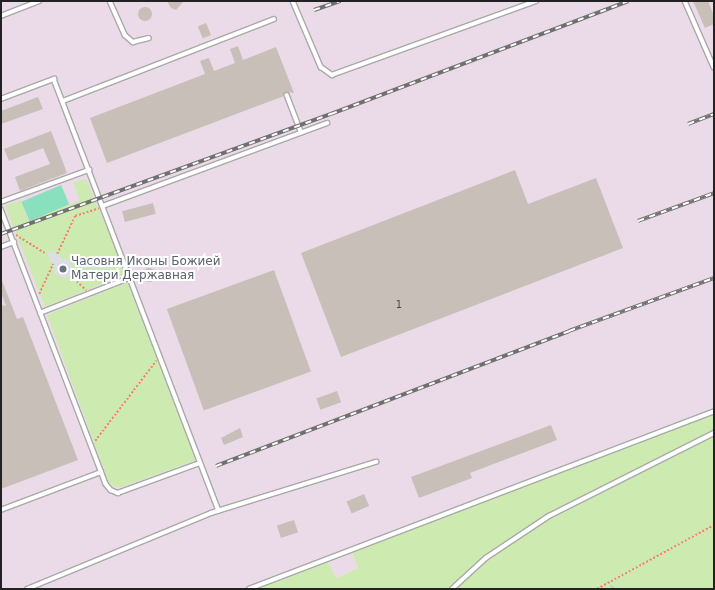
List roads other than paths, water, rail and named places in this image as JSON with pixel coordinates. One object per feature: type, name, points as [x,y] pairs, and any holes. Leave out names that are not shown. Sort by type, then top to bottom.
[{"type":"lane","points":[[1,16],[33,2],[39,1]]},
{"type":"lane","points":[[110,1],[125,35],[133,42],[149,38]]},
{"type":"lane","points":[[293,1],[320,67],[332,75],[536,1]]},
{"type":"lane","points":[[685,1],[714,67]]},
{"type":"lane","points":[[63,101],[274,19]]},
{"type":"lane","points":[[1,99],[54,79],[132,277],[200,463],[219,510]]},
{"type":"lane","points":[[287,95],[301,132]]},
{"type":"lane","points":[[103,206],[327,123]]},
{"type":"lane","points":[[1,202],[89,170]]},
{"type":"lane","points":[[1,209],[101,472],[110,490],[118,493],[200,463]]},
{"type":"lane","points":[[1,247],[14,242]]},
{"type":"lane","points":[[40,313],[132,277]]},
{"type":"lane","points":[[249,589],[714,411]]},
{"type":"lane","points":[[452,589],[486,558],[549,516],[714,433]]},
{"type":"lane","points":[[27,589],[219,510],[376,462]]},
{"type":"lane","points":[[1,510],[101,472]]},
{"type":"waterway","points":[[611,586],[615,589]]},
{"type":"railway","points":[[314,10],[340,1]]},
{"type":"railway","points":[[1,234],[331,114],[628,1]]},
{"type":"railway","points":[[688,124],[714,114]]},
{"type":"railway","points":[[638,221],[714,193]]},
{"type":"railway","points":[[216,466],[569,331],[714,278]]},
{"type":"place","name":"Часовня Иконы Божией Матери Державная","points":[[63,269]]}]
